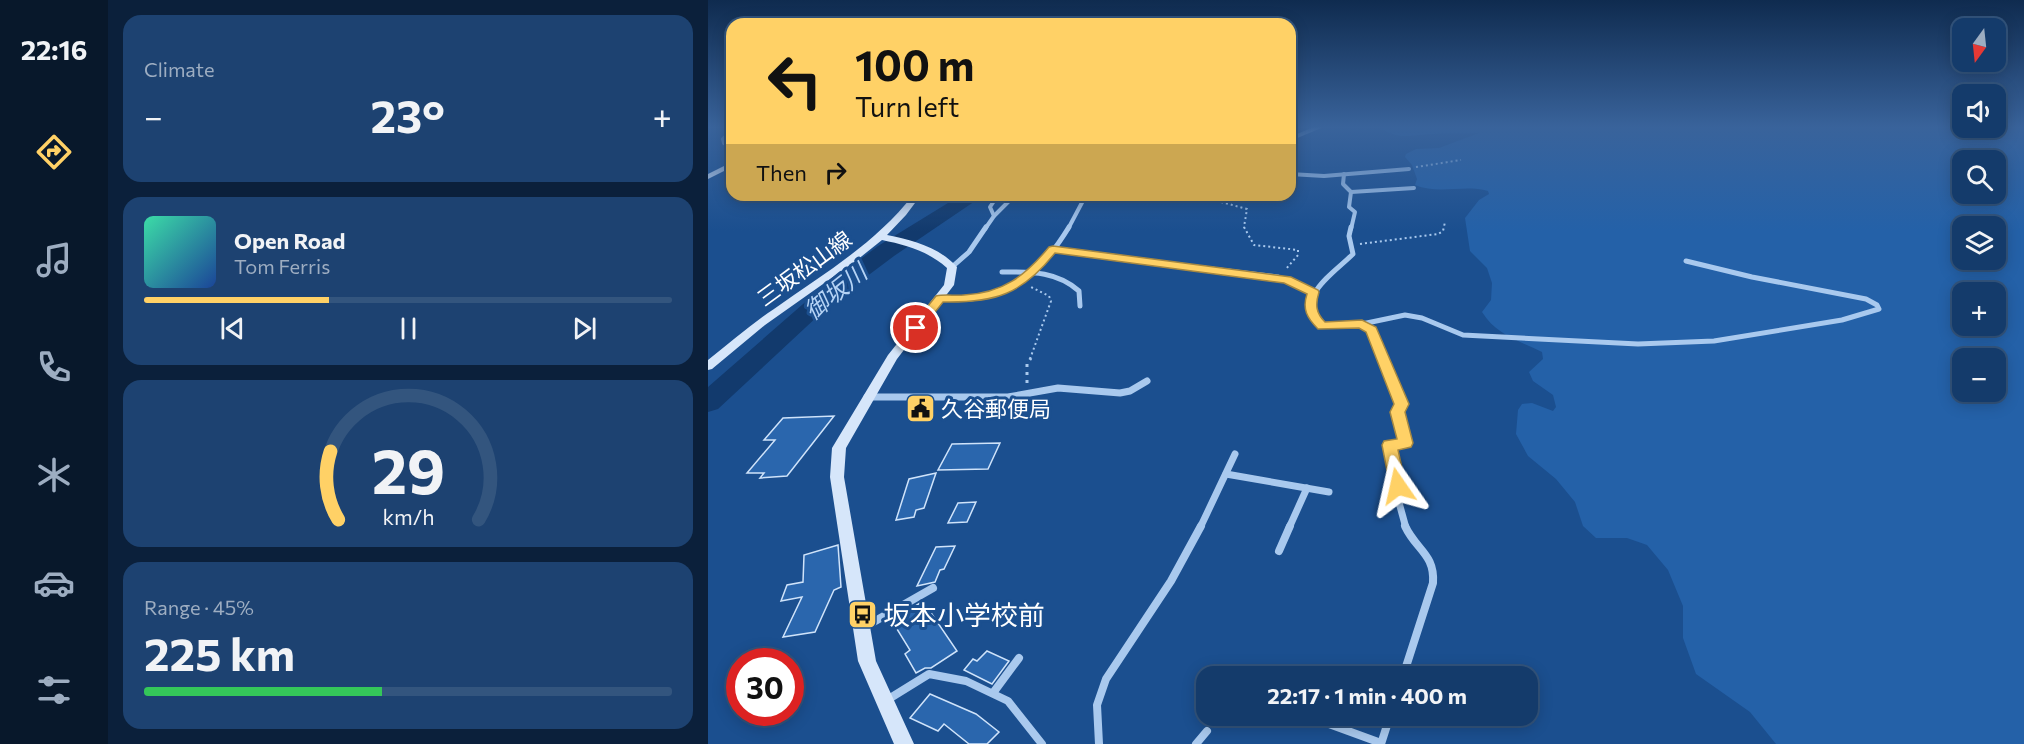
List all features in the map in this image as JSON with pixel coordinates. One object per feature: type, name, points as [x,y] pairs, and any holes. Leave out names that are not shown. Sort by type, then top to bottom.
[{"type":"main road","points":[[711,174],[726,167]]},
{"type":"main road","name":"三坂松山線","points":[[708,366],[777,311],[884,238],[913,201]]},
{"type":"main road","points":[[884,238],[917,244],[944,259],[952,267],[949,285],[892,358],[839,448],[837,477],[867,661],[904,744]]},
{"type":"street","points":[[1296,174],[1324,176],[1409,169]]},
{"type":"street","points":[[1344,174],[1343,184],[1351,192],[1414,188]]},
{"type":"street","points":[[1351,192],[1349,207],[1354,212],[1349,236],[1353,254],[1313,292],[1310,303],[1313,317],[1322,326],[1362,324],[1406,315],[1422,318],[1463,335],[1638,344],[1714,341],[1842,320],[1879,309],[1877,304],[1866,299],[1752,278],[1686,261]]},
{"type":"street","points":[[994,201],[990,207],[994,216]]},
{"type":"street","points":[[952,267],[969,252],[994,216],[1009,201]]},
{"type":"street","points":[[940,298],[984,296],[1009,290],[1035,272],[1074,222],[1083,201]]},
{"type":"street","points":[[1053,250],[1278,277],[1313,292]]},
{"type":"street","points":[[1002,272],[1049,273],[1080,291],[1080,306]]},
{"type":"street","points":[[1362,324],[1371,330],[1402,404],[1398,412],[1406,443],[1390,445],[1406,528],[1416,544],[1430,557],[1435,568],[1433,583],[1406,666]]},
{"type":"street","points":[[867,397],[1008,397],[1058,388],[1120,393],[1130,391],[1147,381]]},
{"type":"street","points":[[1099,744],[1097,708],[1098,696],[1103,685],[1133,636],[1171,582],[1235,454]]},
{"type":"street","points":[[1226,474],[1329,492]]},
{"type":"street","points":[[1279,551],[1307,488]]},
{"type":"street","points":[[862,629],[933,588]]},
{"type":"street","points":[[993,693],[1019,658]]},
{"type":"street","points":[[885,701],[929,674],[947,676],[1008,701],[1042,744]]},
{"type":"street","points":[[1334,726],[1381,743],[1387,726]]},
{"type":"street","points":[[1196,744],[1208,731]]},
{"type":"path","points":[[1409,169],[1457,161]]},
{"type":"path","points":[[1218,201],[1246,209],[1244,227],[1254,245],[1298,250],[1300,253],[1278,277]]},
{"type":"path","points":[[1352,245],[1438,234],[1443,231],[1445,222]]},
{"type":"path","points":[[1020,282],[1041,291],[1049,296],[1051,301],[1032,357],[1027,364],[1029,373],[1026,394]]},
{"type":"shaded area","points":[[1408,161],[1952,161],[1952,204],[2006,204],[2006,161],[2024,161],[2024,744],[1776,744],[1750,712],[1696,674],[1683,638],[1683,606],[1668,570],[1647,545],[1627,538],[1596,538],[1583,526],[1575,502],[1556,479],[1528,456],[1516,434],[1518,410],[1522,404],[1532,403],[1553,411],[1556,407],[1553,395],[1533,381],[1529,372],[1543,359],[1542,352],[1501,332],[1482,312],[1491,300],[1492,283],[1487,268],[1470,251],[1465,218],[1479,200],[1489,194],[1488,191],[1424,188],[1415,185],[1417,179]]},
{"type":"building","points":[[834,416],[787,476],[760,478],[764,473],[747,473],[775,440],[764,440],[783,418]]},
{"type":"building","points":[[1000,443],[988,469],[938,470],[952,444]]},
{"type":"building","points":[[936,473],[924,508],[916,510],[914,517],[896,520],[909,479]]},
{"type":"building","points":[[976,502],[967,522],[948,523],[958,503]]},
{"type":"building","points":[[838,545],[841,587],[834,590],[815,632],[783,637],[802,597],[781,601],[787,585],[803,582],[804,555]]},
{"type":"building","points":[[955,546],[935,582],[917,586],[936,547]]},
{"type":"building","points":[[923,601],[957,651],[931,668],[925,668],[916,673],[905,654],[910,650],[892,621]]},
{"type":"building","points":[[987,651],[1009,661],[992,684],[964,670],[973,659],[977,661]]},
{"type":"building","points":[[930,694],[976,714],[999,732],[987,744],[969,744],[944,724],[938,731],[910,718]]},
{"type":"waterway","name":"御坂川","points":[[708,402],[826,296],[886,251],[965,201]]},
{"type":"place","name":"久谷郵便局","points":[[920,408]]},
{"type":"place","name":"坂本小学校前","points":[[862,614]]},
{"type":"route","points":[[916,328],[940,298],[966,299],[1009,290],[1035,272],[1053,250],[1287,279],[1313,292],[1310,303],[1317,323],[1329,327],[1362,324],[1371,330],[1402,404],[1398,412],[1406,443],[1390,445],[1398,486]]}]
